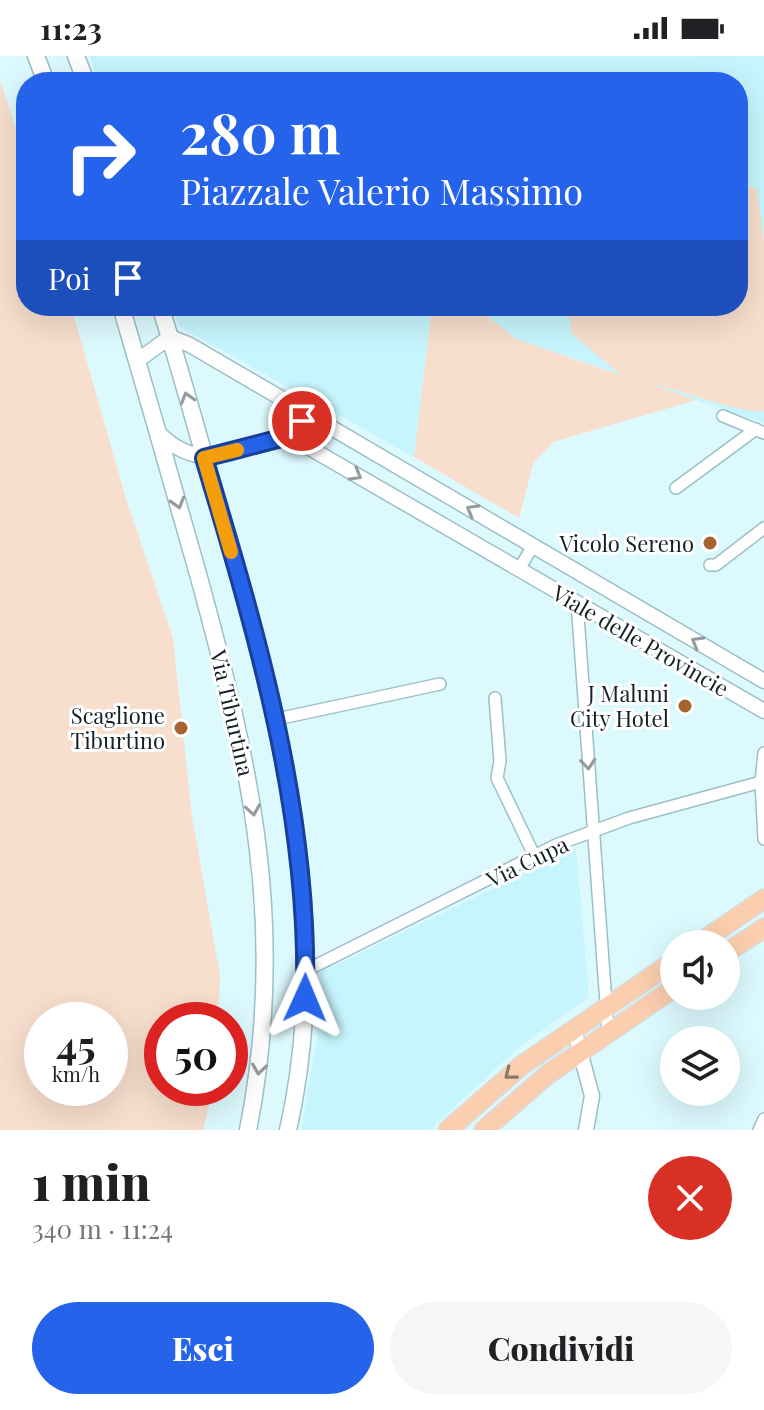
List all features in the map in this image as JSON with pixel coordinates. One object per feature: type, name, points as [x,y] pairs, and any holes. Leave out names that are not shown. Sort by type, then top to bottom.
[{"type":"main road","name":"Via Tiburtina","points":[[124,316],[234,705],[258,842],[266,984],[259,1067],[248,1130]]},
{"type":"main road","name":"Via Tiburtina","points":[[163,316],[277,719],[296,836],[305,971],[303,1024],[288,1130]]},
{"type":"main road","points":[[719,930],[764,899]]},
{"type":"main road","points":[[740,944],[764,928]]},
{"type":"main road","points":[[448,1130],[509,1075],[660,970]]},
{"type":"main road","points":[[484,1130],[581,1050],[660,997]]},
{"type":"street","points":[[137,361],[170,337]]},
{"type":"street","name":"Viale delle Provincie","points":[[170,337],[302,410],[764,681]]},
{"type":"street","points":[[155,429],[183,454],[204,458],[289,436],[300,427],[302,410]]},
{"type":"street","points":[[723,416],[760,431]]},
{"type":"street","points":[[676,488],[760,431]]},
{"type":"street","name":"Viale delle Provincie","points":[[289,436],[764,711]]},
{"type":"street","points":[[710,565],[716,565],[764,528]]},
{"type":"street","points":[[519,569],[533,546]]},
{"type":"street","points":[[577,602],[608,1031]]},
{"type":"street","points":[[277,719],[440,684]]},
{"type":"street","points":[[495,698],[500,761],[497,778],[534,855]]},
{"type":"street","points":[[764,753],[761,782],[764,839]]},
{"type":"street","name":"Via Cupa","points":[[305,971],[534,855],[593,830],[761,782]]},
{"type":"street","points":[[574,1029],[592,1096],[586,1130]]},
{"type":"street","points":[[759,1130],[764,1119]]},
{"type":"shaded area","points":[[90,56],[764,56],[764,423],[516,339],[487,316],[748,316],[748,72],[95,72]]},
{"type":"shaded area","points":[[0,81],[16,129],[16,316],[74,316],[126,499],[173,638],[192,817],[220,975],[219,1002],[144,1002],[144,1106],[209,1106],[203,1130],[0,1130]]},
{"type":"shaded area","points":[[748,186],[757,189],[764,242],[764,411],[727,406],[651,384],[696,400],[553,442],[533,464],[519,518],[414,457],[431,316],[487,316],[516,339],[621,375],[572,334],[569,316],[748,316]]},
{"type":"shaded area","points":[[176,316],[431,316],[414,457],[180,327]]},
{"type":"shaded area","points":[[576,848],[589,997],[518,1048],[430,1130],[301,1130],[317,1038],[321,964],[334,966]]},
{"type":"slow traffic","points":[[231,552],[204,458],[237,450]]},
{"type":"place","name":"Vicolo Sereno","points":[[710,543]]},
{"type":"place","name":"J Maluni City Hotel","points":[[685,706]]},
{"type":"place","name":"Scaglione Tiburtino","points":[[181,728]]},
{"type":"route","points":[[302,421],[297,431],[289,436],[204,458],[268,680],[284,755],[301,888],[305,998]]}]
